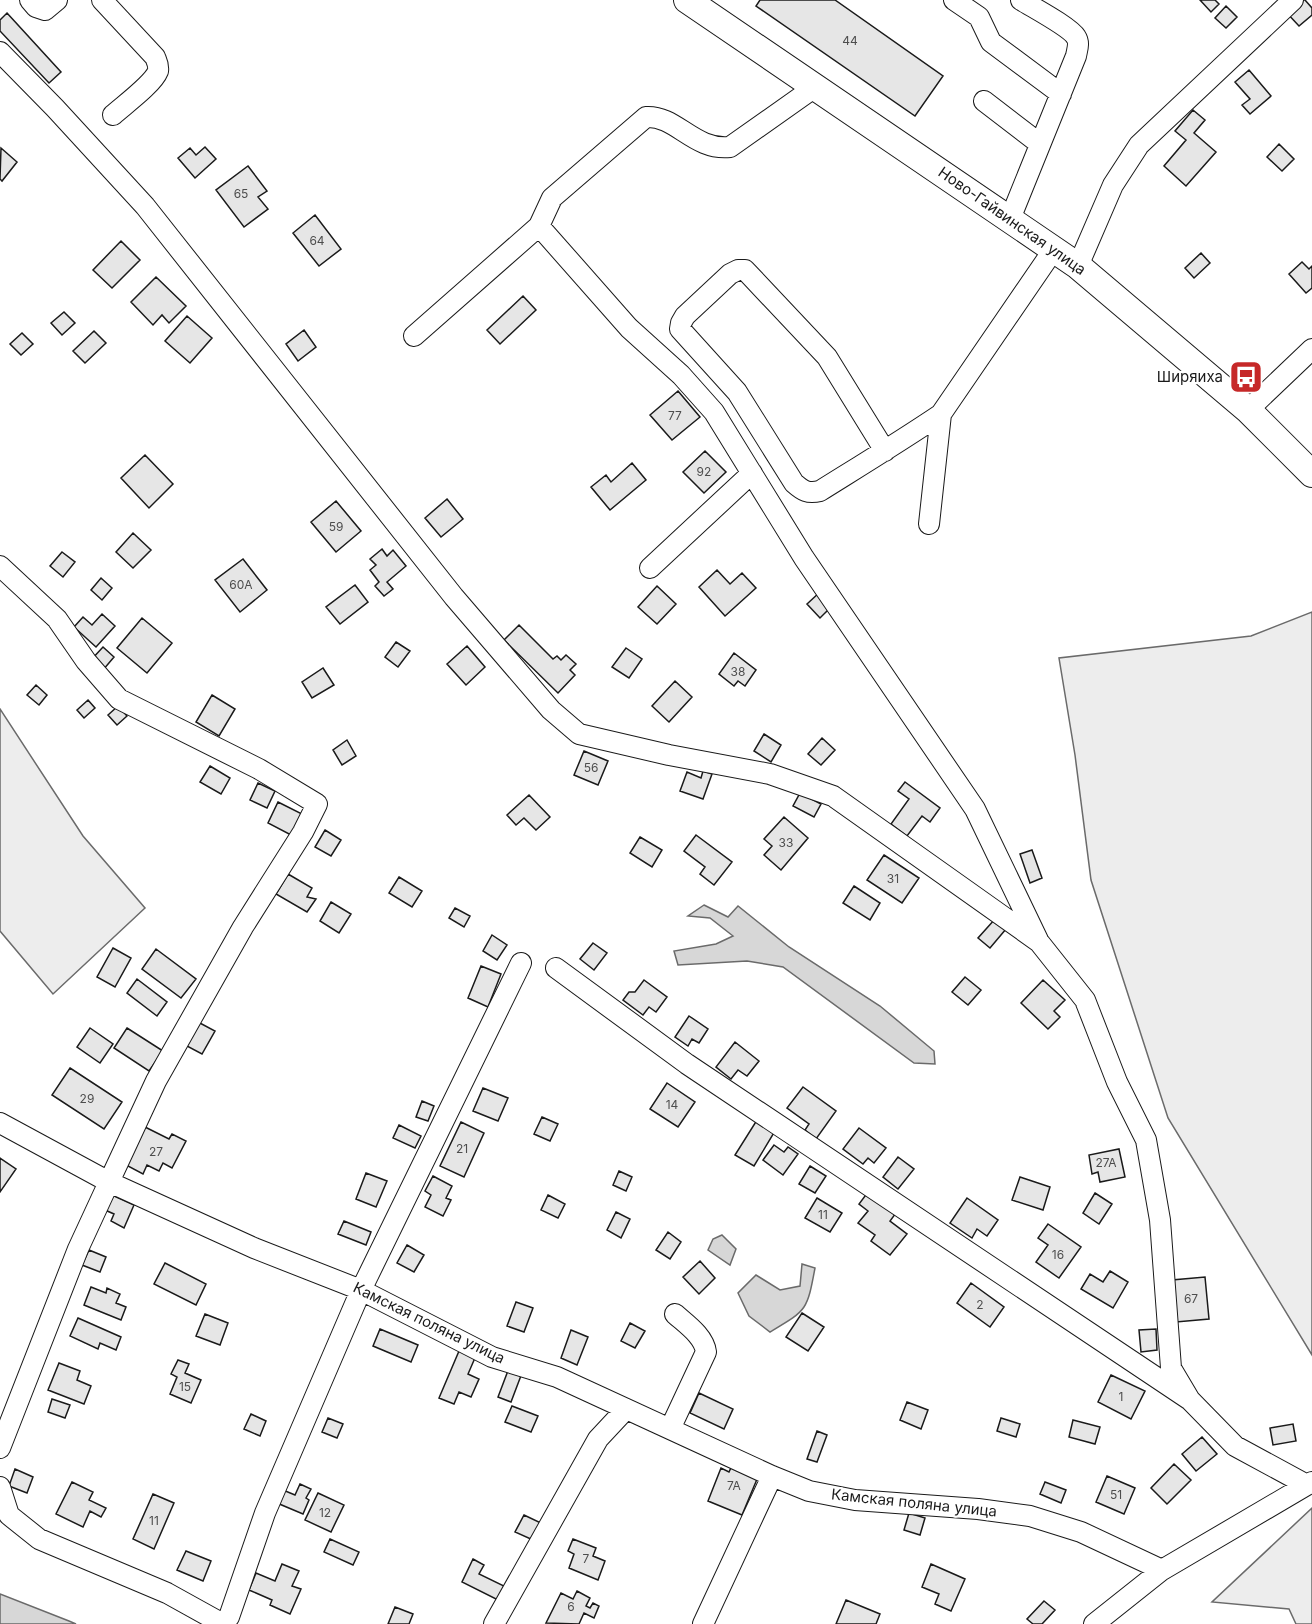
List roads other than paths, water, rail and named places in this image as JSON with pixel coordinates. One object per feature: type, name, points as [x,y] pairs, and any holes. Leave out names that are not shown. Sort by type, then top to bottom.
[{"type":"main road","name":"Ново-Гайвинская улица","points":[[687,0],[1078,266],[1248,410],[1312,474]]},
{"type":"street","points":[[30,0],[36,7],[45,10],[57,0]]},
{"type":"street","points":[[102,0],[155,57],[158,64],[154,78],[113,115]]},
{"type":"street","points":[[954,0],[979,17],[991,42],[1060,94]]},
{"type":"street","points":[[1010,219],[1076,56],[1078,43],[1076,36],[1021,0]]},
{"type":"street","points":[[1078,266],[1113,185],[1139,145],[1293,0]]},
{"type":"street","points":[[0,52],[145,206],[454,597],[551,710],[579,734],[669,755],[770,774],[833,796],[1039,942]]},
{"type":"street","points":[[414,336],[539,226],[552,198],[646,117],[654,116],[664,120],[707,146],[730,147],[815,87]]},
{"type":"street","points":[[984,101],[1040,144]]},
{"type":"street","points":[[539,226],[628,328],[681,375],[714,412],[804,558],[975,809],[1039,942],[1085,1000],[1117,1082],[1146,1140],[1160,1220],[1170,1368],[1190,1400]]},
{"type":"street","points":[[885,451],[827,357],[745,270],[738,270],[730,274],[685,315],[680,329],[737,392],[794,483],[802,491],[810,493],[820,491],[885,451],[940,414],[1054,249]]},
{"type":"street","points":[[1248,410],[1312,349]]},
{"type":"street","points":[[929,524],[940,414]]},
{"type":"street","points":[[650,568],[752,473]]},
{"type":"street","points":[[0,566],[57,619],[86,661],[119,699],[259,769],[317,804],[303,832],[243,927],[156,1081],[78,1249],[0,1450]]},
{"type":"street","points":[[0,1487],[9,1515],[39,1539],[168,1593],[222,1623],[229,1617],[265,1513],[362,1290],[521,963]]},
{"type":"street","points":[[556,968],[687,1064],[1190,1400],[1236,1446],[1309,1484]]},
{"type":"street","name":"Камская поляна улица","points":[[0,1122],[109,1182],[254,1248],[362,1290],[492,1357],[557,1377],[809,1491],[855,1500],[978,1509],[1030,1516],[1081,1532],[1161,1570]]},
{"type":"street","points":[[670,1429],[706,1352],[705,1344],[675,1314]]},
{"type":"street","points":[[494,1624],[598,1439],[626,1409]]},
{"type":"street","points":[[703,1624],[772,1476]]},
{"type":"street","points":[[1094,1624],[1161,1570],[1309,1484]]},
{"type":"place","name":"Ширяиха","points":[[1246,377]]}]
